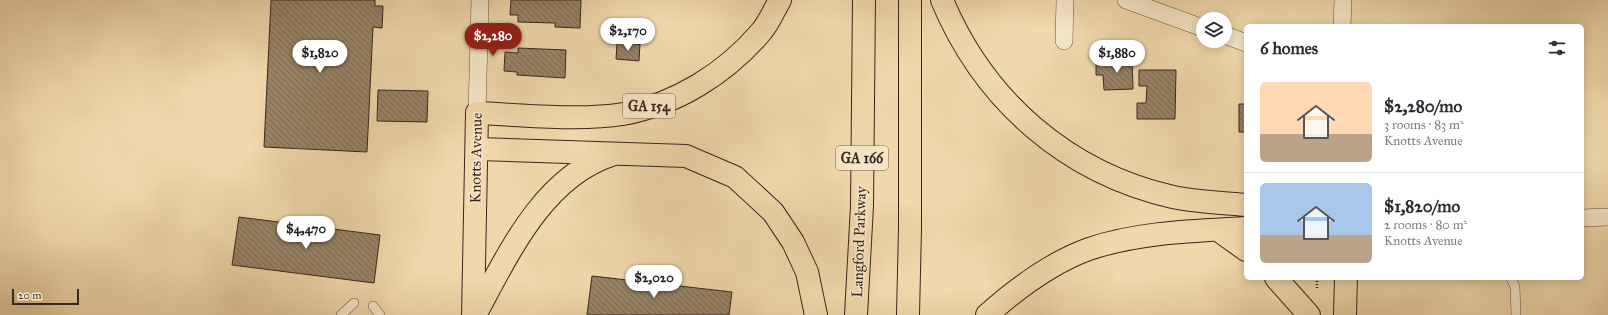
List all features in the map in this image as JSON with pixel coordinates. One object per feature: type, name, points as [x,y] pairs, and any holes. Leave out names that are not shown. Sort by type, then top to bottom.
[{"type":"main road","name":"GA 154","points":[[477,113],[586,117],[623,114],[671,100],[720,71],[762,31],[780,0]]},
{"type":"main road","name":"Langford Parkway","points":[[856,315],[862,206],[864,0]]},
{"type":"main road","name":"GA 166","points":[[908,315],[910,228],[910,0]]},
{"type":"main road","points":[[942,0],[952,25],[967,51],[1011,108],[1038,132],[1065,151],[1090,167],[1146,190],[1201,201],[1244,205]]},
{"type":"main road","name":"Knotts Avenue","points":[[474,315],[477,113]]},
{"type":"main road","points":[[476,149],[686,156],[735,177],[773,212],[793,242],[807,272],[816,315]]},
{"type":"main road","points":[[474,315],[528,223],[557,188],[594,161],[616,154]]},
{"type":"main road","points":[[987,315],[1034,276],[1088,249],[1148,235],[1244,228]]},
{"type":"main road","points":[[1218,230],[1244,249]]},
{"type":"main road","points":[[1278,280],[1309,315]]},
{"type":"main road","points":[[1345,315],[1346,280]]},
{"type":"street","name":"Knotts Avenue","points":[[477,113],[480,0]]},
{"type":"street","points":[[1064,41],[1065,0]]},
{"type":"street","points":[[1126,0],[1196,25]]},
{"type":"street","points":[[1342,0],[1342,24]]},
{"type":"street","points":[[1232,38],[1244,42]]},
{"type":"street","points":[[1584,218],[1608,217]]},
{"type":"lane","points":[[1512,280],[1515,287],[1516,315]]},
{"type":"lane","points":[[341,315],[354,303]]},
{"type":"lane","points":[[373,306],[380,315]]},
{"type":"building","points":[[271,0],[375,0],[375,6],[383,6],[382,28],[373,27],[367,152],[264,147]]},
{"type":"building","points":[[511,0],[581,0],[580,28],[555,27],[555,23],[518,22],[518,15],[510,15]]},
{"type":"building","points":[[617,43],[640,44],[639,61],[616,59]]},
{"type":"building","points":[[518,48],[566,50],[565,78],[517,75],[517,72],[504,71],[505,52],[518,53]]},
{"type":"building","points":[[1132,56],[1133,89],[1104,90],[1103,75],[1096,75],[1096,62],[1120,61],[1120,57]]},
{"type":"building","points":[[1139,70],[1176,70],[1175,119],[1137,119],[1137,103],[1146,103],[1147,86],[1139,86]]},
{"type":"building","points":[[378,90],[428,91],[427,122],[377,121]]},
{"type":"building","points":[[1239,104],[1244,104],[1244,132],[1239,132]]},
{"type":"building","points":[[239,217],[380,235],[374,283],[232,265]]},
{"type":"building","points":[[592,276],[732,292],[729,315],[587,315]]}]
